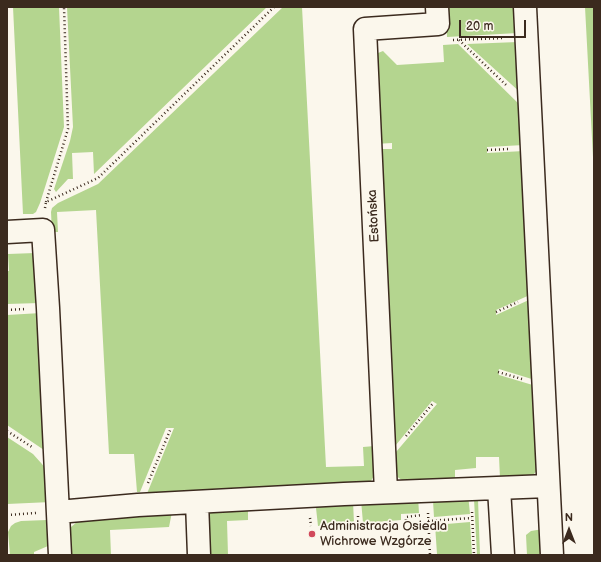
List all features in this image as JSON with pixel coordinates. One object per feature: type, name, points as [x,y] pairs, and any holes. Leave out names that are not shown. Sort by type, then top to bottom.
[{"type":"street","points":[[525,7],[552,555]]},
{"type":"street","name":"Estońska","points":[[386,492],[365,29],[438,15]]},
{"type":"street","points":[[7,232],[43,230],[60,555]]},
{"type":"street","points":[[58,512],[138,505],[197,508],[386,492],[548,486]]},
{"type":"street","points":[[499,488],[504,555]]},
{"type":"street","points":[[197,508],[199,555]]},
{"type":"path","points":[[43,230],[46,202],[68,129],[64,7]]},
{"type":"path","points":[[46,202],[98,178],[274,7]]},
{"type":"path","points":[[438,15],[445,40],[526,37]]},
{"type":"path","points":[[459,40],[530,108]]},
{"type":"path","points":[[385,461],[434,402]]},
{"type":"path","points":[[138,505],[171,428]]},
{"type":"path","points":[[471,489],[474,555]]},
{"type":"path","points":[[426,491],[430,555]]},
{"type":"path","points":[[7,515],[58,512]]},
{"type":"path","points":[[406,520],[406,517],[428,515]]},
{"type":"path","points":[[428,522],[472,518]]},
{"type":"green space","points":[[13,7],[59,7],[64,127],[40,203],[36,212],[33,214],[23,214]]},
{"type":"green space","points":[[67,7],[267,7],[94,174],[93,152],[72,153],[73,179],[68,179],[56,192],[54,189],[70,141],[73,127]]},
{"type":"green space","points":[[283,7],[302,7],[326,467],[364,466],[363,447],[375,446],[376,472],[371,481],[367,484],[146,496],[174,428],[166,428],[140,492],[137,492],[134,454],[109,454],[96,210],[57,212],[58,232],[52,232],[52,208],[58,203],[98,184]]},
{"type":"green space","points":[[446,7],[517,7],[518,33],[447,37]]},
{"type":"green space","points":[[585,7],[594,7],[594,176]]},
{"type":"green space","points":[[518,42],[522,94],[467,44]]},
{"type":"green space","points":[[458,44],[523,108],[524,145],[487,147],[487,153],[524,151],[532,294],[496,310],[496,315],[531,299],[535,380],[499,369],[498,372],[499,375],[536,386],[539,468],[534,474],[527,476],[500,478],[499,457],[476,457],[476,468],[455,470],[455,480],[405,482],[396,476],[390,459],[437,404],[432,401],[391,451],[375,149],[392,149],[392,143],[375,144],[374,57],[383,51],[397,65],[444,62],[443,45]]},
{"type":"green space","points":[[35,253],[40,303],[7,304],[7,271],[9,271],[8,254]]},
{"type":"green space","points":[[41,313],[48,444],[44,450],[7,425],[7,315]]},
{"type":"green space","points":[[7,437],[33,454],[50,473],[51,502],[7,504]]},
{"type":"green space","points":[[468,494],[470,514],[434,517],[433,501]]},
{"type":"green space","points":[[418,497],[419,513],[401,514],[401,520],[363,523],[361,500]]},
{"type":"green space","points":[[474,499],[478,499],[480,555],[477,555]]},
{"type":"green space","points":[[353,501],[354,523],[318,526],[316,508],[321,504]]},
{"type":"green space","points":[[213,510],[248,510],[248,520],[227,521],[228,555],[208,555],[206,516]]},
{"type":"green space","points":[[172,512],[169,527],[110,530],[111,555],[68,555],[67,533],[77,522],[88,519]]},
{"type":"green space","points":[[47,520],[48,546],[34,552],[34,555],[10,555],[8,532],[11,526],[21,521]]},
{"type":"green space","points":[[470,522],[472,555],[437,554],[435,525]]},
{"type":"green space","points":[[543,529],[545,555],[527,555],[526,535],[531,531]]},
{"type":"place","name":"Administracja Osiedla Wichrowe Wzgórze","points":[[312,534]]}]
